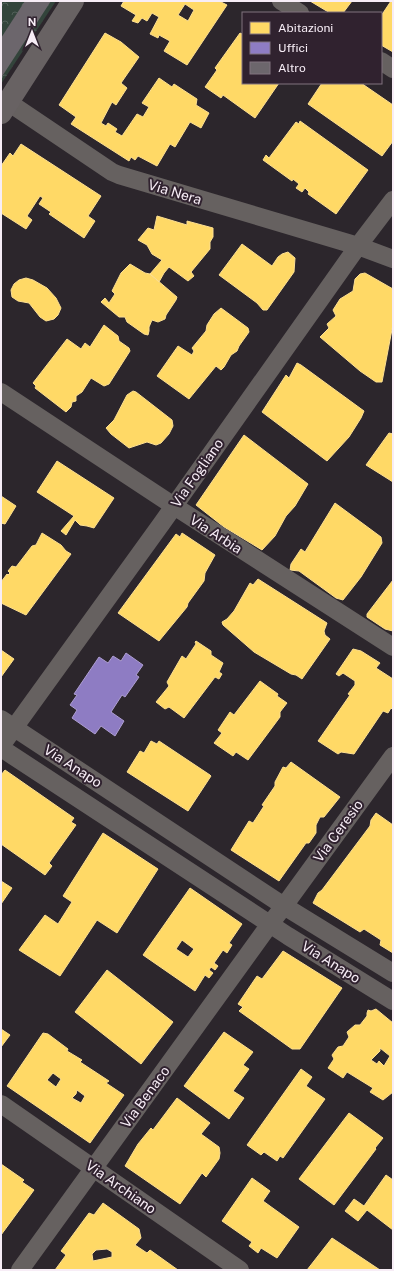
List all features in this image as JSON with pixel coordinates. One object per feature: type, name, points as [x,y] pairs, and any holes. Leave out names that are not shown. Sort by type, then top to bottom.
[{"type":"main road","points":[[5,107],[73,1]]},
{"type":"street","points":[[280,1],[298,12]]},
{"type":"street","points":[[382,62],[393,69]]},
{"type":"street","name":"Via Nera","points":[[5,107],[119,175],[358,246],[393,259]]},
{"type":"street","name":"Via Fogliano","points":[[1,747],[7,723],[174,506],[358,246],[393,200]]},
{"type":"street","name":"Via Arbia","points":[[1,392],[174,506],[393,647]]},
{"type":"street","name":"Via Anapo","points":[[7,723],[284,906],[393,973]]},
{"type":"street","name":"Via Anapo","points":[[1,747],[270,924],[393,1000]]},
{"type":"street","name":"Via Ceresio","points":[[284,906],[393,756]]},
{"type":"street","points":[[133,833],[145,814]]},
{"type":"street","points":[[270,924],[284,906]]},
{"type":"street","name":"Via Benaco","points":[[20,1270],[270,924]]},
{"type":"street","name":"Via Archiano","points":[[1,1104],[240,1270]]},
{"type":"green space","points":[[1,1],[56,1],[1,84]]},
{"type":"building: Abitazioni","points":[[124,1],[219,1],[227,5],[187,65],[164,51],[170,41],[159,35],[158,38],[150,34],[159,17],[152,13],[147,21],[142,18],[138,23],[132,21],[136,15],[121,6]],"holes":[[[185,4],[194,10],[188,21],[178,15]]]},
{"type":"building: Abitazioni","points":[[310,1],[352,1],[344,12],[328,12]]},
{"type":"building: Abitazioni","points":[[391,1],[393,1],[393,52],[382,46],[382,14]]},
{"type":"building: Abitazioni","points":[[105,33],[121,42],[139,57],[121,83],[127,88],[116,105],[112,102],[101,123],[106,126],[108,123],[117,129],[115,132],[122,136],[137,114],[143,117],[149,107],[142,103],[159,78],[172,87],[174,84],[197,99],[196,105],[209,113],[201,128],[190,122],[175,147],[170,144],[157,166],[138,156],[135,160],[131,157],[129,161],[71,124],[76,117],[59,105]]},
{"type":"building: Abitazioni","points":[[240,33],[242,34],[242,84],[278,84],[255,118],[223,95],[221,98],[205,87],[217,70],[215,68]]},
{"type":"building: Abitazioni","points":[[321,84],[362,84],[393,105],[393,141],[382,156],[308,104]]},
{"type":"building: Abitazioni","points":[[300,121],[368,170],[336,214],[308,194],[309,192],[305,188],[302,192],[296,188],[299,184],[293,179],[292,181],[263,160],[266,155],[269,158],[296,122],[299,124]]},
{"type":"building: Abitazioni","points":[[21,144],[101,196],[88,216],[95,221],[84,238],[49,214],[51,212],[39,204],[43,198],[40,196],[27,216],[32,220],[26,229],[1,213],[1,166],[10,153],[13,156]]},
{"type":"building: Abitazioni","points":[[157,216],[187,225],[187,221],[213,228],[213,237],[210,242],[210,249],[191,272],[194,276],[188,281],[169,267],[159,282],[150,274],[162,260],[152,254],[147,245],[138,240],[148,228],[154,230]]},
{"type":"building: Abitazioni","points":[[242,244],[272,266],[282,254],[288,252],[295,258],[294,272],[267,310],[263,310],[257,303],[219,275]]},
{"type":"building: Abitazioni","points":[[130,264],[145,273],[150,274],[177,297],[165,319],[158,322],[152,320],[148,335],[144,334],[127,322],[125,317],[119,317],[101,302],[105,298],[109,303],[115,294],[112,291],[121,273]]},
{"type":"building: Abitazioni","points":[[365,273],[393,289],[393,324],[382,382],[376,382],[360,371],[320,337],[329,328],[327,324],[336,316],[333,310],[340,299],[353,291],[355,279],[360,274]]},
{"type":"building: Abitazioni","points":[[26,278],[33,280],[47,288],[56,298],[61,308],[58,315],[54,319],[46,321],[40,317],[29,303],[18,301],[12,297],[11,290],[14,284],[19,280]]},
{"type":"building: Abitazioni","points":[[221,308],[248,328],[249,332],[237,351],[231,355],[224,367],[221,370],[216,366],[189,399],[157,376],[178,346],[192,355],[194,351],[192,348],[206,331],[207,325],[214,314]]},
{"type":"building: Abitazioni","points":[[104,325],[118,336],[119,341],[129,348],[130,351],[109,384],[104,386],[91,378],[82,392],[76,396],[76,401],[72,402],[71,407],[66,412],[35,388],[36,386],[33,383],[67,339],[81,349],[85,343],[90,347]]},
{"type":"building: Abitazioni","points":[[297,363],[364,411],[349,437],[327,461],[262,412],[286,375],[289,378]]},
{"type":"building: Abitazioni","points":[[133,391],[172,420],[173,426],[169,434],[161,443],[156,445],[147,442],[129,448],[111,434],[106,428],[114,420],[127,395]]},
{"type":"building: Abitazioni","points":[[389,433],[393,434],[393,482],[366,465]]},
{"type":"building: Abitazioni","points":[[244,435],[308,484],[295,506],[286,516],[275,536],[262,550],[224,527],[196,505]]},
{"type":"building: Abitazioni","points":[[57,461],[114,498],[94,528],[80,525],[75,520],[66,535],[61,531],[74,516],[37,492]]},
{"type":"building: Abitazioni","points":[[1,496],[16,506],[5,524],[1,523]]},
{"type":"building: Abitazioni","points":[[335,503],[381,537],[382,543],[361,577],[343,600],[336,598],[299,571],[290,570],[291,564],[301,549],[305,552]]},
{"type":"building: Abitazioni","points":[[42,533],[61,545],[71,554],[26,615],[1,603],[1,582],[7,574],[8,575],[10,573],[8,571],[12,566],[16,567],[32,546],[36,545]]},
{"type":"building: Abitazioni","points":[[182,533],[215,555],[205,573],[204,581],[188,603],[187,607],[159,641],[118,613],[176,534],[180,537]]},
{"type":"building: Abitazioni","points":[[258,579],[327,623],[324,631],[325,635],[330,639],[302,679],[254,652],[223,625],[222,622],[234,611],[250,583],[253,585]]},
{"type":"building: Abitazioni","points":[[393,580],[393,631],[385,629],[367,617],[367,614]]},
{"type":"building: Abitazioni","points":[[196,641],[211,651],[211,655],[223,663],[219,672],[222,674],[219,679],[215,677],[184,718],[169,707],[165,709],[156,702],[169,686],[167,682],[182,656],[186,659],[196,644]]},
{"type":"building: Abitazioni","points":[[353,649],[361,651],[380,663],[376,668],[393,679],[393,710],[391,708],[388,713],[383,711],[354,754],[341,752],[338,754],[318,741],[350,695],[348,694],[355,685],[355,681],[343,673],[339,676],[336,674]]},
{"type":"building: Abitazioni","points":[[1,650],[14,659],[1,677]]},
{"type":"building: Abitazioni","points":[[260,681],[278,694],[277,696],[287,703],[280,712],[280,717],[248,760],[236,752],[233,756],[214,743],[222,733],[218,730],[230,712],[234,715]]},
{"type":"building: Abitazioni","points":[[151,741],[157,744],[159,741],[211,776],[188,811],[127,772],[140,751],[144,753]]},
{"type":"building: Abitazioni","points":[[291,762],[340,797],[324,817],[320,817],[316,825],[316,833],[309,843],[306,843],[279,881],[231,850],[249,821],[253,823],[264,806],[262,805],[275,786],[275,782],[283,767],[286,768]]},
{"type":"building: Abitazioni","points":[[5,770],[74,818],[71,822],[76,825],[49,863],[52,866],[45,875],[1,844],[1,775]]},
{"type":"building: Abitazioni","points":[[376,813],[393,825],[393,953],[380,945],[381,940],[364,929],[360,932],[313,903],[318,893],[322,890],[370,826],[371,820]]},
{"type":"building: Abitazioni","points":[[103,833],[158,869],[117,933],[97,920],[60,976],[19,950],[45,915],[58,924],[72,902],[63,896]]},
{"type":"building: Abitazioni","points":[[1,881],[12,888],[1,904]]},
{"type":"building: Abitazioni","points":[[190,888],[242,924],[229,943],[232,945],[227,953],[223,950],[214,963],[218,966],[215,970],[211,967],[209,970],[213,973],[209,978],[205,975],[195,991],[143,955]],"holes":[[[182,940],[194,949],[188,957],[176,949]]]},
{"type":"building: Abitazioni","points":[[283,951],[342,988],[300,1049],[292,1049],[239,1011],[243,1007],[238,1004],[257,976],[262,979]]},
{"type":"building: Abitazioni","points":[[107,970],[173,1022],[141,1064],[75,1012]]},
{"type":"building: Abitazioni","points":[[376,1009],[393,1023],[393,1092],[383,1100],[370,1092],[373,1088],[347,1072],[343,1078],[328,1068],[334,1059],[332,1055],[338,1047],[343,1046],[349,1037],[347,1032],[355,1025],[360,1025],[367,1016],[368,1010],[371,1011]],"holes":[[[380,1048],[390,1056],[384,1066],[379,1061],[377,1064],[371,1060],[380,1051]]]},
{"type":"building: Abitazioni","points":[[1,1029],[10,1035],[1,1047]]},
{"type":"building: Abitazioni","points":[[224,1032],[253,1052],[243,1065],[249,1069],[233,1091],[244,1098],[229,1119],[184,1086]]},
{"type":"building: Abitazioni","points":[[43,1033],[48,1034],[68,1049],[67,1051],[82,1060],[80,1062],[109,1081],[106,1083],[124,1095],[90,1143],[7,1086]],"holes":[[[53,1073],[61,1079],[56,1087],[47,1080]],[[77,1090],[85,1096],[81,1103],[72,1098],[76,1094]]]},
{"type":"building: Abitazioni","points":[[301,1069],[312,1077],[306,1086],[325,1099],[283,1158],[280,1156],[277,1161],[264,1152],[261,1155],[247,1145]]},
{"type":"building: Abitazioni","points":[[177,1098],[210,1123],[201,1134],[219,1147],[220,1153],[219,1159],[206,1177],[202,1173],[180,1204],[125,1166],[138,1144],[151,1128],[153,1130]]},
{"type":"building: Abitazioni","points":[[349,1113],[383,1138],[334,1205],[299,1179]]},
{"type":"building: Abitazioni","points":[[1,1164],[24,1180],[22,1182],[34,1190],[1,1235]]},
{"type":"building: Abitazioni","points":[[386,1175],[393,1180],[393,1230],[367,1210],[358,1221],[345,1211],[354,1199],[364,1206]]},
{"type":"building: Abitazioni","points":[[252,1178],[270,1191],[263,1201],[299,1227],[277,1258],[261,1248],[258,1253],[249,1246],[252,1242],[222,1221]]},
{"type":"building: Abitazioni","points":[[103,1203],[139,1229],[141,1238],[135,1245],[147,1253],[150,1250],[178,1270],[55,1270],[66,1255],[61,1251],[89,1213],[94,1215]],"holes":[[[107,1249],[112,1252],[112,1257],[93,1261],[92,1254],[96,1250]]]},
{"type":"building: Abitazioni","points":[[332,1238],[380,1270],[307,1270]]},
{"type":"building: Uffici","points":[[126,653],[143,665],[136,675],[139,677],[125,697],[122,695],[111,712],[124,721],[115,736],[101,726],[95,734],[72,718],[77,710],[70,705],[77,695],[74,694],[99,657],[108,663],[113,656],[121,661]]},
{"type":"building: Altro","points":[[25,1],[51,1],[1,78],[1,38]]}]
